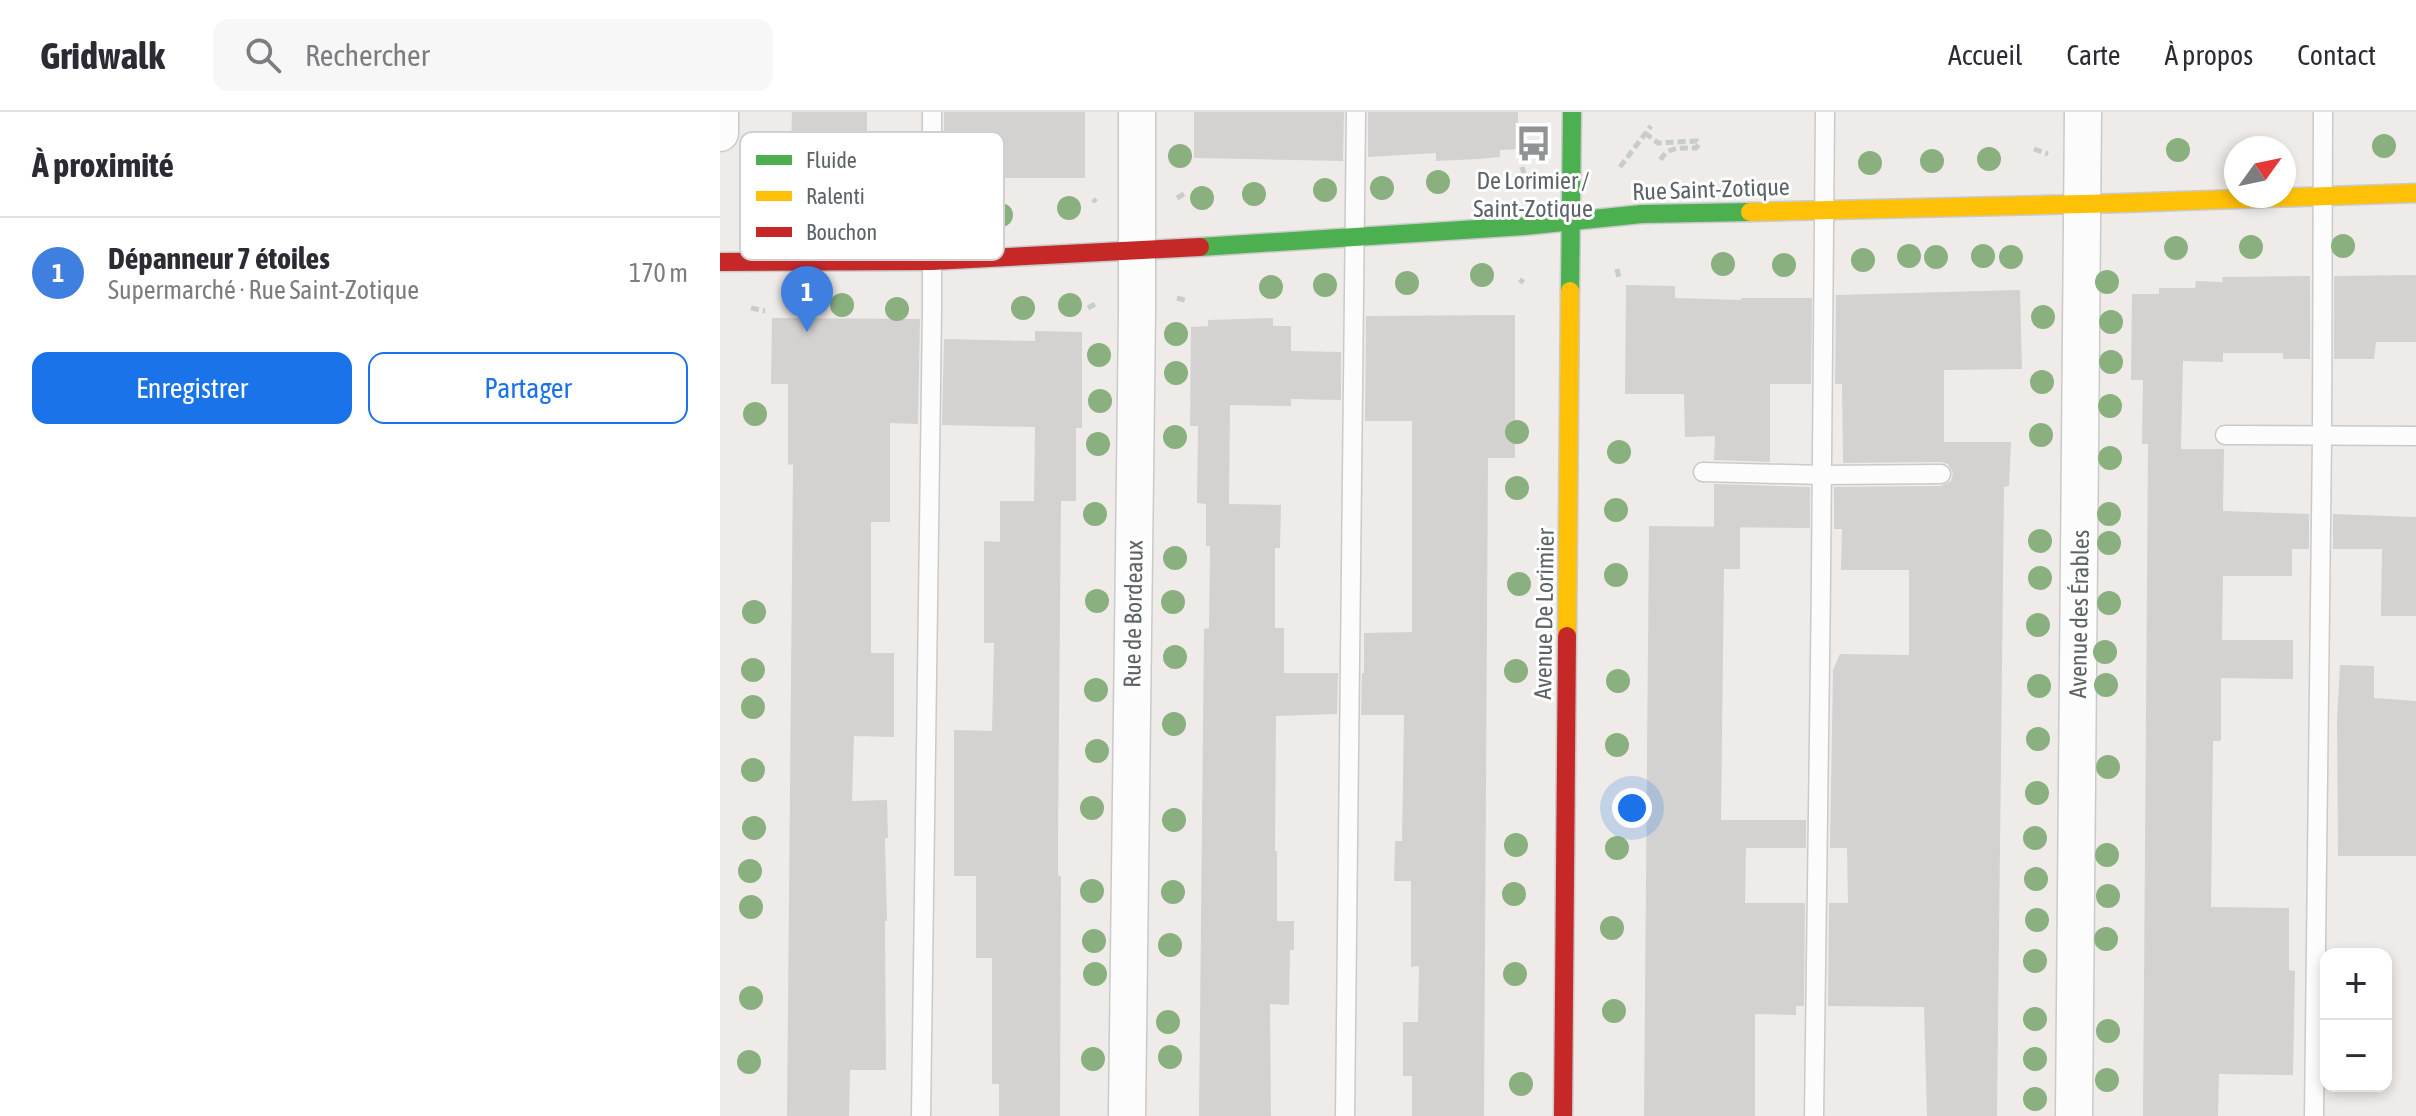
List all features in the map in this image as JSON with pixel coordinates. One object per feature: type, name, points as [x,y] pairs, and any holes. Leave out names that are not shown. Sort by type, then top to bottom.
[{"type":"street","points":[[720,112],[720,133]]},
{"type":"street","name":"Rue de Bordeaux","points":[[1127,1116],[1137,112]]},
{"type":"street","name":"Avenue De Lorimier","points":[[1563,1116],[1572,112]]},
{"type":"street","name":"Avenue des Érables","points":[[2074,1116],[2083,112]]},
{"type":"street","name":"Rue Saint-Zotique","points":[[1004,257],[1524,226],[1642,214],[2416,193]]},
{"type":"street","name":"Rue Saint-Zotique","points":[[720,262],[951,260]]},
{"type":"lane","points":[[1345,1116],[1356,112]]},
{"type":"lane","points":[[1814,1116],[1824,475],[1825,112]]},
{"type":"lane","points":[[2314,1116],[2323,112]]},
{"type":"lane","points":[[921,1116],[932,261]]},
{"type":"lane","points":[[2225,435],[2416,436]]},
{"type":"lane","points":[[1703,472],[1941,474]]},
{"type":"path","points":[[1620,167],[1651,126]]},
{"type":"path","points":[[1645,133],[1658,143],[1697,141],[1699,144],[1696,148],[1671,148],[1662,155],[1659,163]]},
{"type":"path","points":[[2034,149],[2050,155]]},
{"type":"path","points":[[1177,198],[1187,192]]},
{"type":"path","points":[[1617,269],[1619,278]]},
{"type":"path","points":[[1177,298],[1188,301]]},
{"type":"path","points":[[1088,308],[1097,303]]},
{"type":"path","points":[[751,308],[765,311]]},
{"type":"building","points":[[792,112],[867,112],[867,132],[791,132]]},
{"type":"building","points":[[944,112],[1085,112],[1085,178],[1004,178],[1004,132],[944,132]]},
{"type":"building","points":[[1194,112],[1344,112],[1343,161],[1194,158]]},
{"type":"building","points":[[1368,112],[1518,112],[1518,149],[1500,150],[1500,157],[1479,159],[1436,161],[1436,153],[1368,157]]},
{"type":"building","points":[[2416,275],[2416,342],[2376,342],[2374,359],[2334,359],[2334,276]]},
{"type":"building","points":[[2310,276],[2310,359],[2283,359],[2283,353],[2223,353],[2223,362],[2183,361],[2181,449],[2224,449],[2223,511],[2309,514],[2309,549],[2292,549],[2292,576],[2223,576],[2222,640],[2293,640],[2293,679],[2221,678],[2221,741],[2213,741],[2211,907],[2289,908],[2289,970],[2295,971],[2293,1075],[2219,1074],[2218,1116],[2143,1116],[2148,444],[2142,444],[2143,380],[2131,380],[2132,294],[2159,294],[2159,288],[2195,288],[2196,281],[2223,282],[2222,277]]},
{"type":"building","points":[[1626,285],[1675,286],[1675,298],[1812,298],[1811,384],[1770,384],[1770,462],[1714,460],[1715,436],[1685,437],[1684,394],[1625,394]]},
{"type":"building","points":[[2020,290],[2022,369],[1944,370],[1944,442],[2011,442],[2009,486],[2004,487],[1997,1116],[1927,1116],[1924,1007],[1828,1006],[1829,903],[1848,903],[1847,848],[1830,848],[1833,670],[1840,654],[1909,655],[1909,570],[1841,570],[1842,529],[1834,529],[1834,487],[1941,486],[1951,481],[1953,473],[1948,464],[1941,462],[1843,463],[1842,384],[1835,384],[1836,295]]},
{"type":"building","points":[[1515,315],[1515,458],[1488,458],[1484,1116],[1412,1116],[1412,1076],[1403,1076],[1403,1022],[1418,1022],[1419,966],[1411,967],[1411,881],[1394,881],[1395,841],[1402,841],[1404,715],[1361,715],[1364,633],[1412,632],[1412,421],[1365,421],[1366,316]]},
{"type":"building","points":[[772,318],[920,319],[918,424],[890,423],[890,522],[871,522],[871,653],[894,653],[894,737],[854,736],[852,801],[887,800],[886,1070],[850,1070],[849,1116],[787,1116],[793,464],[788,465],[788,384],[771,384]]},
{"type":"building","points":[[1273,318],[1273,326],[1291,326],[1291,351],[1341,352],[1341,400],[1291,399],[1291,406],[1230,405],[1229,504],[1281,505],[1280,548],[1275,548],[1275,628],[1284,628],[1284,673],[1338,673],[1337,714],[1276,716],[1277,921],[1294,921],[1294,950],[1290,950],[1289,1005],[1270,1004],[1271,1116],[1199,1116],[1204,629],[1209,628],[1210,546],[1206,546],[1206,504],[1197,503],[1198,426],[1190,426],[1191,327],[1208,326],[1208,320]]},
{"type":"building","points":[[1035,331],[1082,332],[1082,428],[1076,428],[1076,501],[1061,501],[1058,835],[1058,876],[1061,876],[1060,1116],[999,1116],[999,1084],[992,1084],[992,958],[976,958],[976,876],[954,876],[954,730],[992,731],[994,643],[984,643],[984,541],[1000,542],[1000,501],[1034,501],[1035,427],[942,425],[944,339],[1035,341]]},
{"type":"building","points":[[1714,484],[1810,487],[1810,528],[1714,527]]},
{"type":"building","points":[[2333,514],[2416,517],[2416,616],[2381,616],[2382,549],[2333,549]]},
{"type":"building","points":[[1649,526],[1740,527],[1740,569],[1724,569],[1721,820],[1806,820],[1806,848],[1746,848],[1745,903],[1805,903],[1804,1006],[1796,1006],[1796,1015],[1755,1014],[1755,1116],[1644,1116]]},
{"type":"building","points":[[2340,665],[2374,666],[2374,698],[2416,701],[2416,856],[2338,856],[2337,719]]},
{"type":"traffic: fast","points":[[1570,291],[1572,112]]},
{"type":"traffic: fast","points":[[1200,247],[1524,226],[1642,214],[1750,212]]},
{"type":"traffic: slow","points":[[1750,212],[2416,193]]},
{"type":"traffic: slow","points":[[1567,636],[1570,291]]},
{"type":"traffic: jam","points":[[1004,257],[1200,247]]},
{"type":"traffic: jam","points":[[720,262],[951,260]]},
{"type":"traffic: jam","points":[[1563,1116],[1567,636]]},
{"type":"place","name":"De Lorimier / Saint-Zotique","points":[[1533,143]]},
{"type":"place","name":"Dépanneur 7 étoiles","points":[[807,332]]}]
